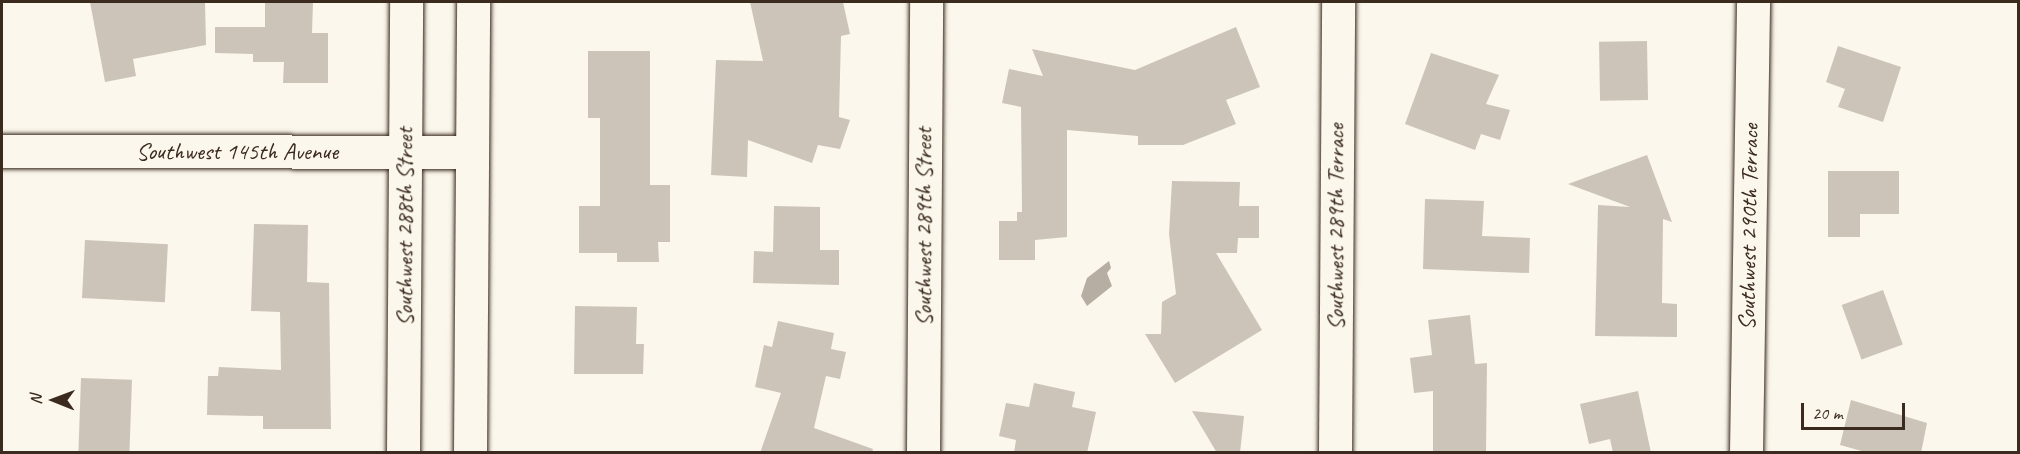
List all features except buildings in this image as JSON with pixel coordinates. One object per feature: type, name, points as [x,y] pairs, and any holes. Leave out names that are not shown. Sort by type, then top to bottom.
[{"type":"street","name":"Southwest 288th Street","points":[[403,453],[406,2]]},
{"type":"street","points":[[470,453],[472,2]]},
{"type":"street","name":"Southwest 289th Street","points":[[923,453],[926,2]]},
{"type":"street","name":"Southwest 289th Terrace","points":[[1335,453],[1338,2]]},
{"type":"street","name":"Southwest 290th Terrace","points":[[1746,453],[1753,2]]},
{"type":"street","name":"Southwest 145th Avenue","points":[[2,151],[472,152]]},
{"type":"shaded area","points":[[1109,261],[1111,268],[1107,273],[1112,286],[1087,306],[1081,296],[1087,278]]}]
